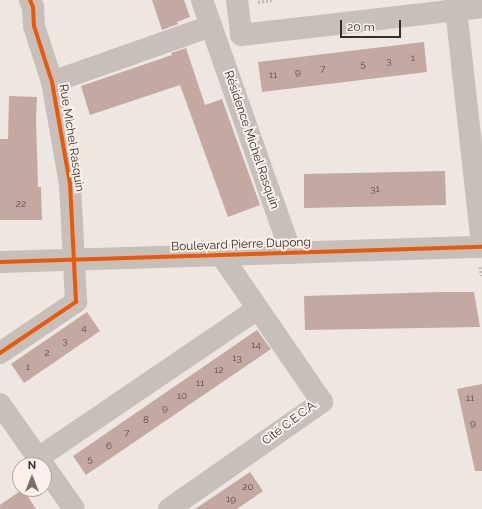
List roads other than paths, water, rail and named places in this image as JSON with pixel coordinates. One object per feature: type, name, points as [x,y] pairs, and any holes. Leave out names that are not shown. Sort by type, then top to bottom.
[{"type":"street","name":"Rue Michel Rasquin","points":[[0,353],[76,302],[70,184],[52,82],[34,26],[33,7],[30,0]]},
{"type":"street","name":"Résidence Michel Rasquin","points":[[202,0],[291,253]]},
{"type":"street","points":[[237,0],[241,35],[455,5],[482,7]]},
{"type":"street","points":[[455,5],[482,244]]},
{"type":"street","points":[[52,82],[211,26]]},
{"type":"street","name":"Boulevard Pierre Dupong","points":[[0,262],[482,247]]},
{"type":"street","name":"Cité C.E.C.A.","points":[[169,509],[322,402],[221,255]]},
{"type":"street","points":[[50,457],[257,309]]},
{"type":"street","points":[[0,404],[38,457]]},
{"type":"street","points":[[52,477],[74,509]]}]
